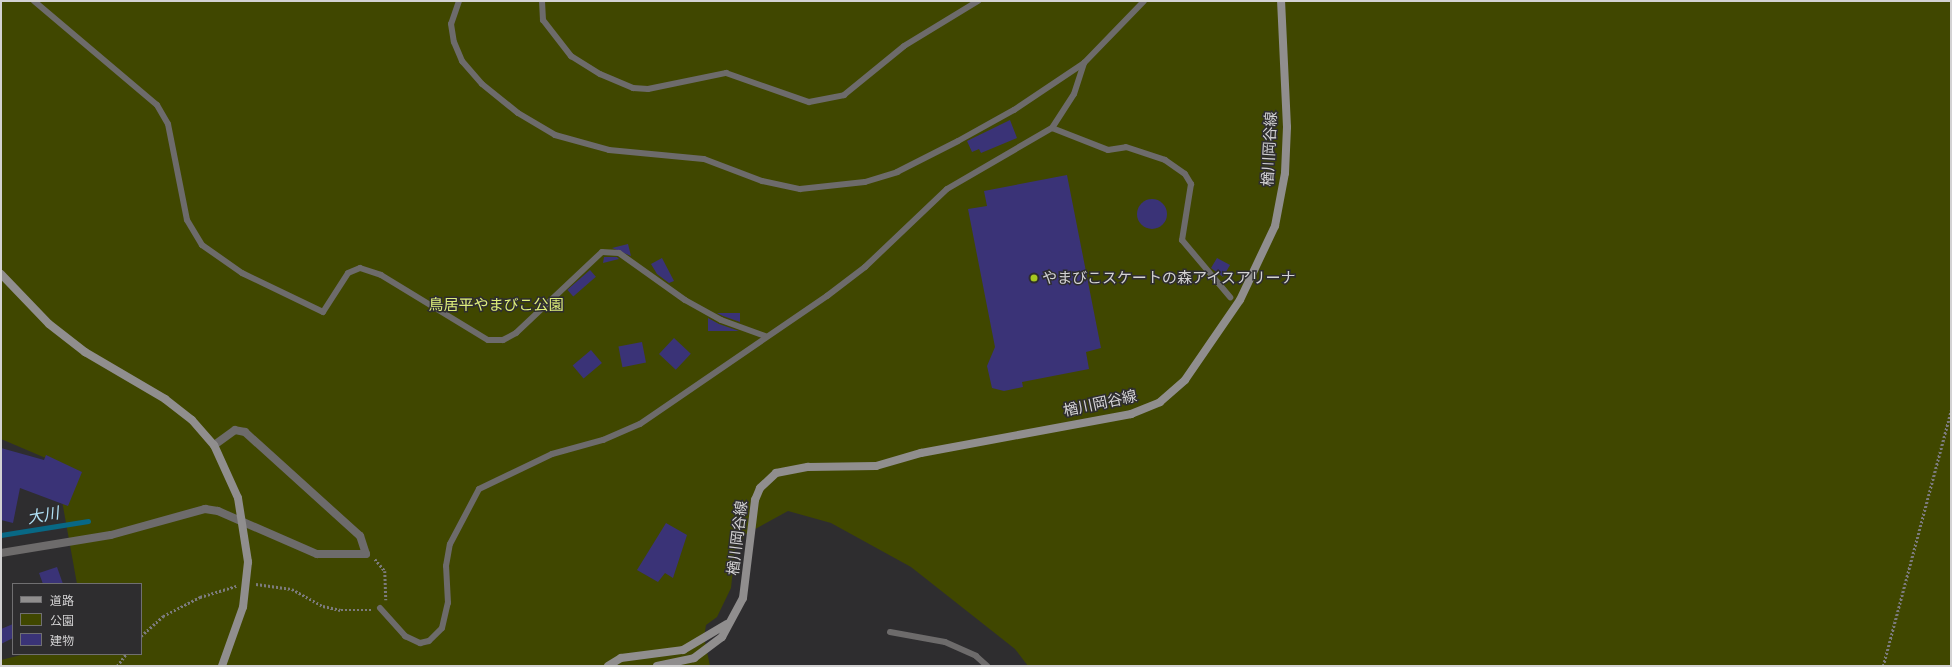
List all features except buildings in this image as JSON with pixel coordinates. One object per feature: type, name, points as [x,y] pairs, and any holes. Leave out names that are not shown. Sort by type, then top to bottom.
[{"type":"main road","name":"楢川岡谷線","points":[[657,666],[694,658],[710,649],[722,637],[727,624],[736,612],[746,582],[755,500],[760,488],[776,473],[808,467],[876,466],[936,450],[1131,414],[1160,402],[1185,380],[1240,300],[1275,226],[1285,173],[1287,127],[1281,1]]},
{"type":"main road","points":[[1,274],[49,324],[85,352],[165,399],[192,420],[214,445],[243,520],[248,562],[243,607],[222,666]]},
{"type":"main road","name":"楢川岡谷線","points":[[608,666],[621,658],[683,650],[727,624]]},
{"type":"street","points":[[1,553],[111,535],[205,509],[218,511],[317,554],[366,554],[360,536],[245,432],[234,430],[214,445]]},
{"type":"lane","points":[[34,1],[157,105],[168,124],[187,220],[202,245],[242,273],[323,312],[348,273],[360,268],[381,275],[488,340],[503,340],[516,333],[602,252],[619,252],[685,300],[721,320],[765,336]]},
{"type":"lane","points":[[459,1],[451,24],[454,42],[462,61],[482,84],[506,104],[555,135],[609,150],[704,159],[762,181],[800,189],[865,182],[897,172],[1014,110],[1084,62],[1144,1]]},
{"type":"lane","points":[[542,1],[543,20],[571,56],[600,74],[633,88],[648,90],[726,73],[809,102],[844,96],[904,46],[978,1]]},
{"type":"lane","points":[[380,608],[405,636],[420,643],[429,641],[442,628],[448,604],[446,566],[450,544],[479,489],[552,454],[603,440],[640,424],[865,267],[947,188],[1052,128],[1074,94],[1084,62]]},
{"type":"lane","points":[[1052,128],[1108,150],[1126,147],[1165,160],[1185,174],[1191,184],[1182,240],[1230,297]]},
{"type":"lane","points":[[890,632],[945,642],[976,656],[987,666]]},
{"type":"path","points":[[1883,666],[1951,410]]},
{"type":"path","points":[[249,585],[271,584],[292,589],[323,606],[341,610],[380,608],[388,585],[385,571],[366,554]]},
{"type":"path","points":[[142,635],[163,616],[200,596],[242,586]]},
{"type":"path","points":[[117,666],[125,655]]},
{"type":"green space","name":"鳥居平やまびこ公園","points":[[1,1],[1951,1],[1951,666],[1028,666],[1015,649],[911,567],[831,523],[788,511],[746,534],[735,550],[731,588],[717,617],[706,625],[704,637],[710,666],[1,666],[1,660],[21,655],[142,655],[142,583],[77,583],[55,462],[1,439]]},
{"type":"waterway","name":"大川","points":[[1,535],[88,521]]},
{"type":"place","name":"やまびこスケートの森アイスアリーナ","points":[[1034,278]]}]
